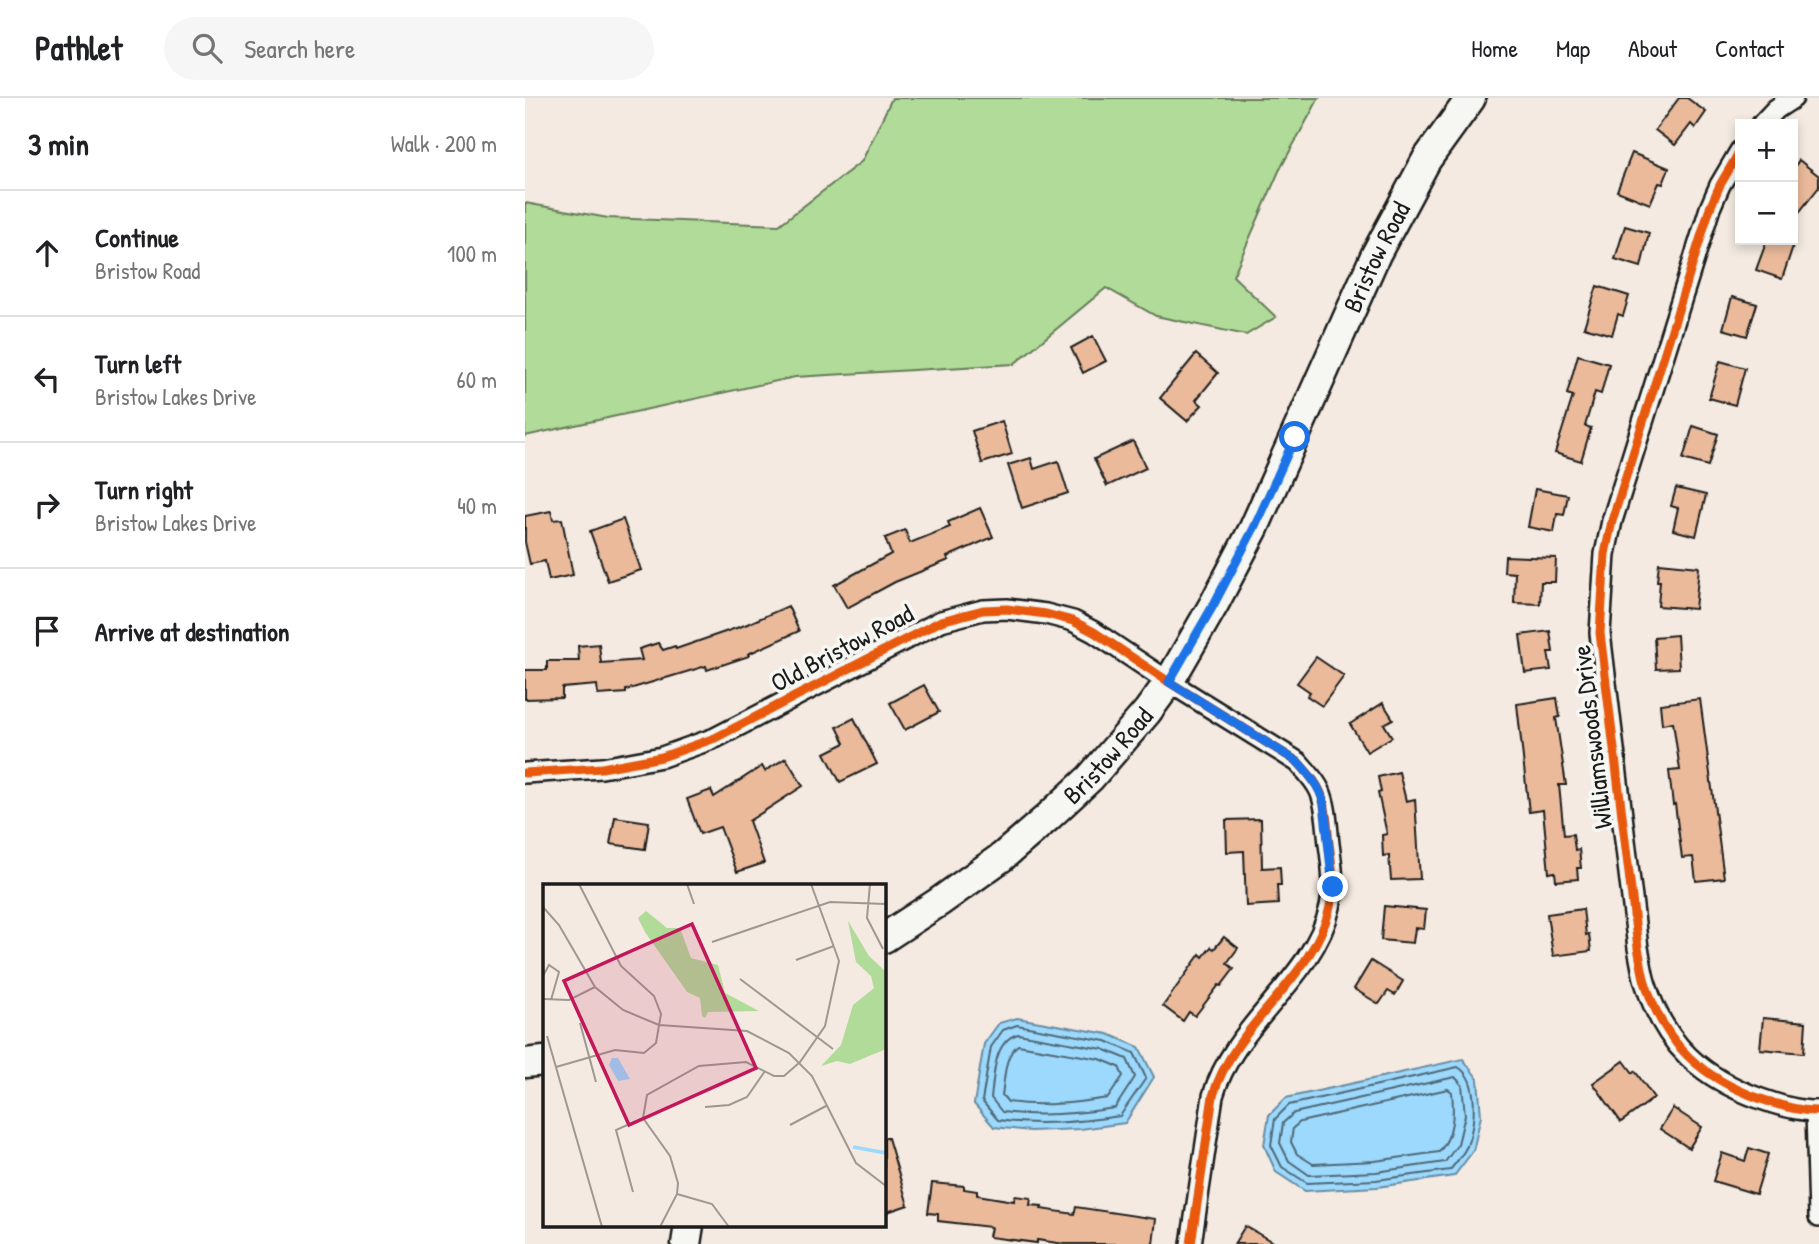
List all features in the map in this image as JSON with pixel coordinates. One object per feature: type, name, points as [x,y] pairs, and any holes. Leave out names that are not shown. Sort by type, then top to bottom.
[{"type":"main road","name":"Bristow Road","points":[[885,937],[971,880],[1047,818],[1090,778],[1169,682],[1254,528],[1376,254],[1427,159],[1471,98]]},
{"type":"main road","points":[[525,1063],[543,1061]]},
{"type":"main road","points":[[686,1244],[689,1226]]},
{"type":"street","points":[[1767,119],[1793,98]]},
{"type":"street","name":"Williamswoods Drive","points":[[1735,160],[1710,208],[1612,521],[1605,554],[1600,634],[1638,948],[1645,983],[1655,1009],[1676,1045],[1705,1072],[1723,1084],[1757,1098],[1792,1108],[1817,1111]]},
{"type":"street","name":"Old Bristow Road","points":[[525,773],[602,768],[662,757],[715,738],[940,621],[983,610],[1007,609],[1073,621],[1094,632],[1298,762],[1313,779],[1324,803],[1333,887],[1331,905],[1319,938],[1306,960],[1244,1037],[1217,1081],[1191,1244]]},
{"type":"street","points":[[1817,1111],[1819,1217]]},
{"type":"green space","points":[[892,98],[1319,98],[1279,171],[1233,276],[1276,317],[1246,335],[1156,316],[1106,288],[1014,364],[795,377],[525,436],[525,203],[608,218],[779,225],[862,161]]},
{"type":"water","points":[[1017,1018],[1108,1034],[1139,1047],[1154,1077],[1125,1123],[1080,1129],[1030,1131],[994,1127],[974,1104],[984,1044],[999,1023]]},
{"type":"water","points":[[1463,1059],[1478,1079],[1481,1116],[1473,1151],[1454,1176],[1377,1187],[1305,1191],[1276,1172],[1264,1145],[1269,1115],[1286,1098]]},
{"type":"building","points":[[1679,98],[1687,98],[1706,112],[1695,128],[1691,124],[1675,145],[1655,130]]},
{"type":"building","points":[[1632,153],[1669,168],[1663,184],[1659,183],[1650,204],[1617,191]]},
{"type":"building","points":[[1798,162],[1819,176],[1819,187],[1798,214],[1798,182]]},
{"type":"building","points":[[1625,226],[1649,233],[1641,267],[1615,259]]},
{"type":"building","points":[[1765,245],[1793,245],[1782,279],[1756,270]]},
{"type":"building","points":[[1597,286],[1629,296],[1623,316],[1618,314],[1612,335],[1584,327]]},
{"type":"building","points":[[1732,297],[1757,304],[1747,336],[1723,329]]},
{"type":"building","points":[[1093,336],[1106,361],[1083,373],[1071,348]]},
{"type":"building","points":[[1196,354],[1218,373],[1196,400],[1202,405],[1187,421],[1160,398]]},
{"type":"building","points":[[1578,355],[1609,364],[1601,394],[1595,392],[1585,426],[1591,428],[1581,461],[1555,453],[1573,396],[1567,394]]},
{"type":"building","points":[[1720,361],[1745,368],[1735,405],[1709,398]]},
{"type":"building","points":[[1002,421],[1012,454],[982,463],[972,431]]},
{"type":"building","points":[[1693,426],[1718,434],[1708,466],[1683,459]]},
{"type":"building","points":[[1133,441],[1146,468],[1107,486],[1094,459]]},
{"type":"building","points":[[1031,458],[1034,469],[1058,461],[1068,493],[1022,508],[1008,465]]},
{"type":"building","points":[[1676,488],[1706,495],[1696,536],[1673,530],[1678,508],[1671,506]]},
{"type":"building","points":[[1535,489],[1568,495],[1564,515],[1557,514],[1554,532],[1528,527]]},
{"type":"building","points":[[980,508],[993,537],[947,557],[949,560],[895,582],[847,608],[834,585],[891,554],[885,538],[905,530],[910,543],[950,527],[948,522]]},
{"type":"building","points":[[551,511],[553,520],[562,519],[573,575],[549,580],[545,561],[530,564],[525,542],[525,516]]},
{"type":"building","points":[[623,519],[641,570],[608,581],[590,531]]},
{"type":"building","points":[[1505,556],[1556,558],[1555,582],[1541,582],[1540,604],[1514,603],[1515,573],[1504,572]]},
{"type":"building","points":[[1659,563],[1699,567],[1695,609],[1658,606]]},
{"type":"building","points":[[788,606],[799,631],[748,654],[749,656],[707,670],[706,666],[626,690],[626,693],[598,695],[597,685],[562,688],[562,698],[525,699],[525,670],[547,670],[547,661],[579,661],[578,646],[599,644],[601,663],[642,660],[639,649],[658,643],[663,650],[675,646],[676,649],[745,625]]},
{"type":"building","points":[[1550,631],[1553,652],[1548,652],[1551,670],[1525,673],[1520,635]]},
{"type":"building","points":[[1677,635],[1679,668],[1656,669],[1654,637]]},
{"type":"building","points":[[1316,657],[1344,676],[1322,706],[1307,696],[1310,692],[1297,683]]},
{"type":"building","points":[[924,685],[939,712],[905,730],[890,703]]},
{"type":"building","points":[[1557,698],[1560,717],[1556,718],[1566,785],[1559,785],[1564,835],[1573,834],[1575,850],[1579,849],[1581,868],[1577,868],[1578,879],[1556,881],[1555,872],[1549,873],[1543,810],[1529,812],[1517,704]]},
{"type":"building","points":[[1700,699],[1724,878],[1696,881],[1693,857],[1682,858],[1675,804],[1673,805],[1669,771],[1680,770],[1673,722],[1662,724],[1660,704]]},
{"type":"building","points":[[1383,703],[1393,719],[1384,724],[1392,737],[1367,752],[1350,724]]},
{"type":"building","points":[[854,718],[877,764],[840,782],[825,753],[845,743],[837,727]]},
{"type":"building","points":[[786,758],[803,786],[749,821],[764,863],[737,872],[720,827],[700,834],[687,799],[711,790],[714,797],[762,766],[765,771]]},
{"type":"building","points":[[1399,772],[1406,801],[1415,799],[1420,879],[1391,880],[1389,855],[1383,856],[1382,835],[1387,834],[1378,793],[1381,792],[1378,777]]},
{"type":"building","points":[[615,817],[649,822],[645,849],[610,844]]},
{"type":"building","points":[[1261,819],[1262,868],[1280,867],[1278,904],[1246,906],[1244,851],[1227,852],[1226,820]]},
{"type":"building","points":[[1384,906],[1426,910],[1424,929],[1415,928],[1413,943],[1381,940]]},
{"type":"building","points":[[1583,909],[1591,951],[1553,956],[1547,914]]},
{"type":"building","points":[[1224,937],[1238,948],[1227,963],[1234,969],[1195,1016],[1189,1012],[1183,1021],[1163,1006],[1200,954],[1203,957]]},
{"type":"building","points":[[1371,961],[1403,981],[1395,995],[1388,991],[1379,1004],[1354,989]]},
{"type":"building","points":[[1763,1018],[1806,1022],[1804,1053],[1760,1049]]},
{"type":"building","points":[[1624,1061],[1633,1073],[1635,1071],[1654,1098],[1621,1122],[1593,1083]]},
{"type":"building","points":[[1673,1108],[1702,1127],[1689,1148],[1660,1129]]},
{"type":"building","points":[[885,1138],[888,1138],[908,1205],[885,1213]]},
{"type":"building","points":[[1749,1148],[1768,1154],[1756,1194],[1713,1181],[1722,1153],[1745,1161]]},
{"type":"building","points":[[932,1183],[964,1186],[964,1189],[977,1191],[977,1195],[1014,1201],[1015,1196],[1031,1198],[1030,1205],[1042,1206],[1041,1209],[1074,1214],[1076,1207],[1156,1219],[1153,1244],[1064,1244],[1037,1240],[1037,1243],[989,1237],[991,1227],[938,1221],[938,1214],[928,1213]]},
{"type":"building","points":[[1245,1226],[1276,1244],[1234,1244]]},
{"type":"cycle path","points":[[1735,160],[1710,208],[1612,521],[1605,554],[1600,633],[1638,948],[1654,1006],[1675,1042],[1704,1070],[1721,1081],[1775,1104],[1819,1111]]},
{"type":"cycle path","points":[[525,773],[602,768],[662,757],[715,738],[941,621],[983,610],[1007,609],[1073,621],[1094,632],[1298,762],[1316,783],[1324,804],[1333,876],[1330,907],[1321,933],[1307,957],[1255,1023],[1223,1070],[1213,1096],[1191,1244]]},
{"type":"route","points":[[1295,437],[1254,528],[1169,682],[1298,762],[1313,779],[1324,803],[1333,887]]}]
